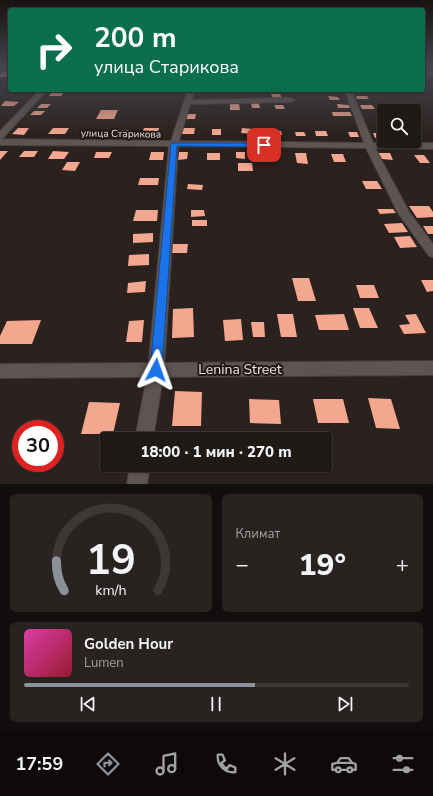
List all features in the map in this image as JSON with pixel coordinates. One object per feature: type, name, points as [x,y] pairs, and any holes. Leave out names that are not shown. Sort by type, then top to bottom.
[{"type":"street","points":[[0,136],[42,92]]},
{"type":"street","points":[[349,92],[370,147],[404,213],[433,253]]},
{"type":"street","points":[[145,432],[156,370],[174,144],[189,96],[291,100]]},
{"type":"street","name":"улица Старикова","points":[[0,142],[370,147],[433,146]]},
{"type":"street","name":"Lenina Street","points":[[0,371],[433,368]]},
{"type":"street","points":[[137,484],[139,472]]},
{"type":"building","points":[[52,92],[64,92],[61,96],[49,96]]},
{"type":"building","points":[[271,94],[280,94],[282,98],[273,98]]},
{"type":"building","points":[[328,96],[338,97],[340,100],[330,100]]},
{"type":"building","points":[[356,96],[367,96],[369,99],[357,99]]},
{"type":"building","points":[[5,101],[19,102],[14,106],[1,106]]},
{"type":"building","points":[[251,103],[259,103],[260,108],[252,108]]},
{"type":"building","points":[[41,104],[51,104],[47,108],[37,108]]},
{"type":"building","points":[[230,104],[239,104],[240,110],[230,110]]},
{"type":"building","points":[[337,104],[349,105],[350,108],[338,108]]},
{"type":"building","points":[[274,105],[283,105],[285,109],[276,109]]},
{"type":"building","points":[[360,105],[372,105],[375,109],[362,109]]},
{"type":"building","points":[[101,110],[118,110],[114,119],[96,119]]},
{"type":"building","points":[[34,111],[45,111],[41,115],[30,115]]},
{"type":"building","points":[[332,112],[350,112],[352,116],[333,116]]},
{"type":"building","points":[[186,114],[196,114],[195,119],[185,119]]},
{"type":"building","points":[[18,128],[29,128],[24,135],[12,134]]},
{"type":"building","points":[[53,128],[69,128],[65,134],[48,134]]},
{"type":"building","points":[[144,128],[159,128],[158,134],[142,133]]},
{"type":"building","points":[[182,128],[195,128],[194,134],[181,134]]},
{"type":"building","points":[[242,128],[253,129],[253,134],[241,133]]},
{"type":"building","points":[[212,129],[221,129],[221,135],[212,135]]},
{"type":"building","points":[[121,130],[129,130],[127,135],[119,135]]},
{"type":"building","points":[[270,131],[281,131],[282,135],[270,135]]},
{"type":"building","points":[[315,131],[326,131],[328,136],[316,136]]},
{"type":"building","points":[[295,132],[304,132],[306,136],[296,136]]},
{"type":"building","points":[[348,132],[357,132],[359,137],[350,137]]},
{"type":"building","points":[[373,133],[377,133],[377,138],[375,138]]},
{"type":"building","points":[[0,151],[8,151],[0,160]]},
{"type":"building","points":[[24,151],[38,151],[34,157],[19,157]]},
{"type":"building","points":[[53,151],[69,152],[64,159],[48,159]]},
{"type":"building","points":[[96,152],[112,152],[109,158],[94,158]]},
{"type":"building","points":[[151,152],[164,152],[163,160],[149,160]]},
{"type":"building","points":[[179,152],[188,152],[187,159],[178,160]]},
{"type":"building","points":[[236,152],[245,152],[245,159],[236,158]]},
{"type":"building","points":[[264,152],[277,152],[279,159],[266,159]]},
{"type":"building","points":[[207,153],[220,153],[220,160],[207,160]]},
{"type":"building","points":[[295,153],[306,153],[308,164],[297,163]]},
{"type":"building","points":[[378,153],[390,153],[393,160],[382,159]]},
{"type":"building","points":[[331,154],[343,154],[346,162],[334,162]]},
{"type":"building","points":[[414,155],[424,155],[430,163],[420,163]]},
{"type":"building","points":[[67,162],[80,162],[75,171],[62,170]]},
{"type":"building","points":[[238,163],[252,163],[253,171],[238,171]]},
{"type":"building","points":[[140,178],[159,178],[158,185],[138,185]]},
{"type":"building","points":[[362,181],[377,181],[382,189],[366,189]]},
{"type":"building","points":[[188,184],[203,185],[202,190],[187,189]]},
{"type":"building","points":[[409,206],[429,206],[433,212],[433,217],[417,218]]},
{"type":"building","points":[[377,209],[393,209],[396,213],[380,214]]},
{"type":"building","points":[[136,210],[158,210],[157,221],[133,221]]},
{"type":"building","points":[[191,210],[204,210],[205,216],[191,217]]},
{"type":"building","points":[[192,220],[207,220],[207,226],[192,226]]},
{"type":"building","points":[[402,223],[408,232],[389,233],[384,224]]},
{"type":"building","points":[[423,226],[433,226],[433,234],[428,234]]},
{"type":"building","points":[[153,233],[153,242],[133,243],[133,234]]},
{"type":"building","points":[[410,236],[417,247],[400,248],[394,237]]},
{"type":"building","points":[[169,244],[188,244],[187,253],[168,253]]},
{"type":"building","points":[[149,254],[149,265],[128,266],[129,255]]},
{"type":"building","points":[[292,278],[309,278],[316,301],[298,301]]},
{"type":"building","points":[[421,280],[433,280],[433,291],[427,292]]},
{"type":"building","points":[[146,281],[145,292],[127,293],[128,283]]},
{"type":"building","points":[[356,285],[374,285],[379,298],[360,298]]},
{"type":"building","points":[[193,308],[194,337],[172,338],[173,309]]},
{"type":"building","points":[[353,308],[369,308],[378,328],[360,328]]},
{"type":"building","points":[[277,314],[293,314],[297,337],[281,337]]},
{"type":"building","points":[[344,314],[349,330],[319,330],[315,315]]},
{"type":"building","points":[[416,314],[426,333],[404,334],[399,325],[410,324],[405,315]]},
{"type":"building","points":[[241,319],[243,340],[225,341],[223,320]]},
{"type":"building","points":[[41,320],[32,344],[0,344],[0,336],[7,321]]},
{"type":"building","points":[[144,320],[142,342],[126,342],[129,321]]},
{"type":"building","points":[[251,322],[264,322],[265,337],[253,337]]},
{"type":"building","points":[[175,391],[202,392],[201,426],[172,426]]},
{"type":"building","points":[[368,398],[391,399],[400,429],[376,428]]},
{"type":"building","points":[[249,399],[279,400],[281,424],[250,423]]},
{"type":"building","points":[[313,399],[343,399],[349,423],[318,423]]},
{"type":"building","points":[[89,402],[120,403],[113,432],[81,434]]},
{"type":"route","points":[[156,370],[174,144],[264,145]]}]
